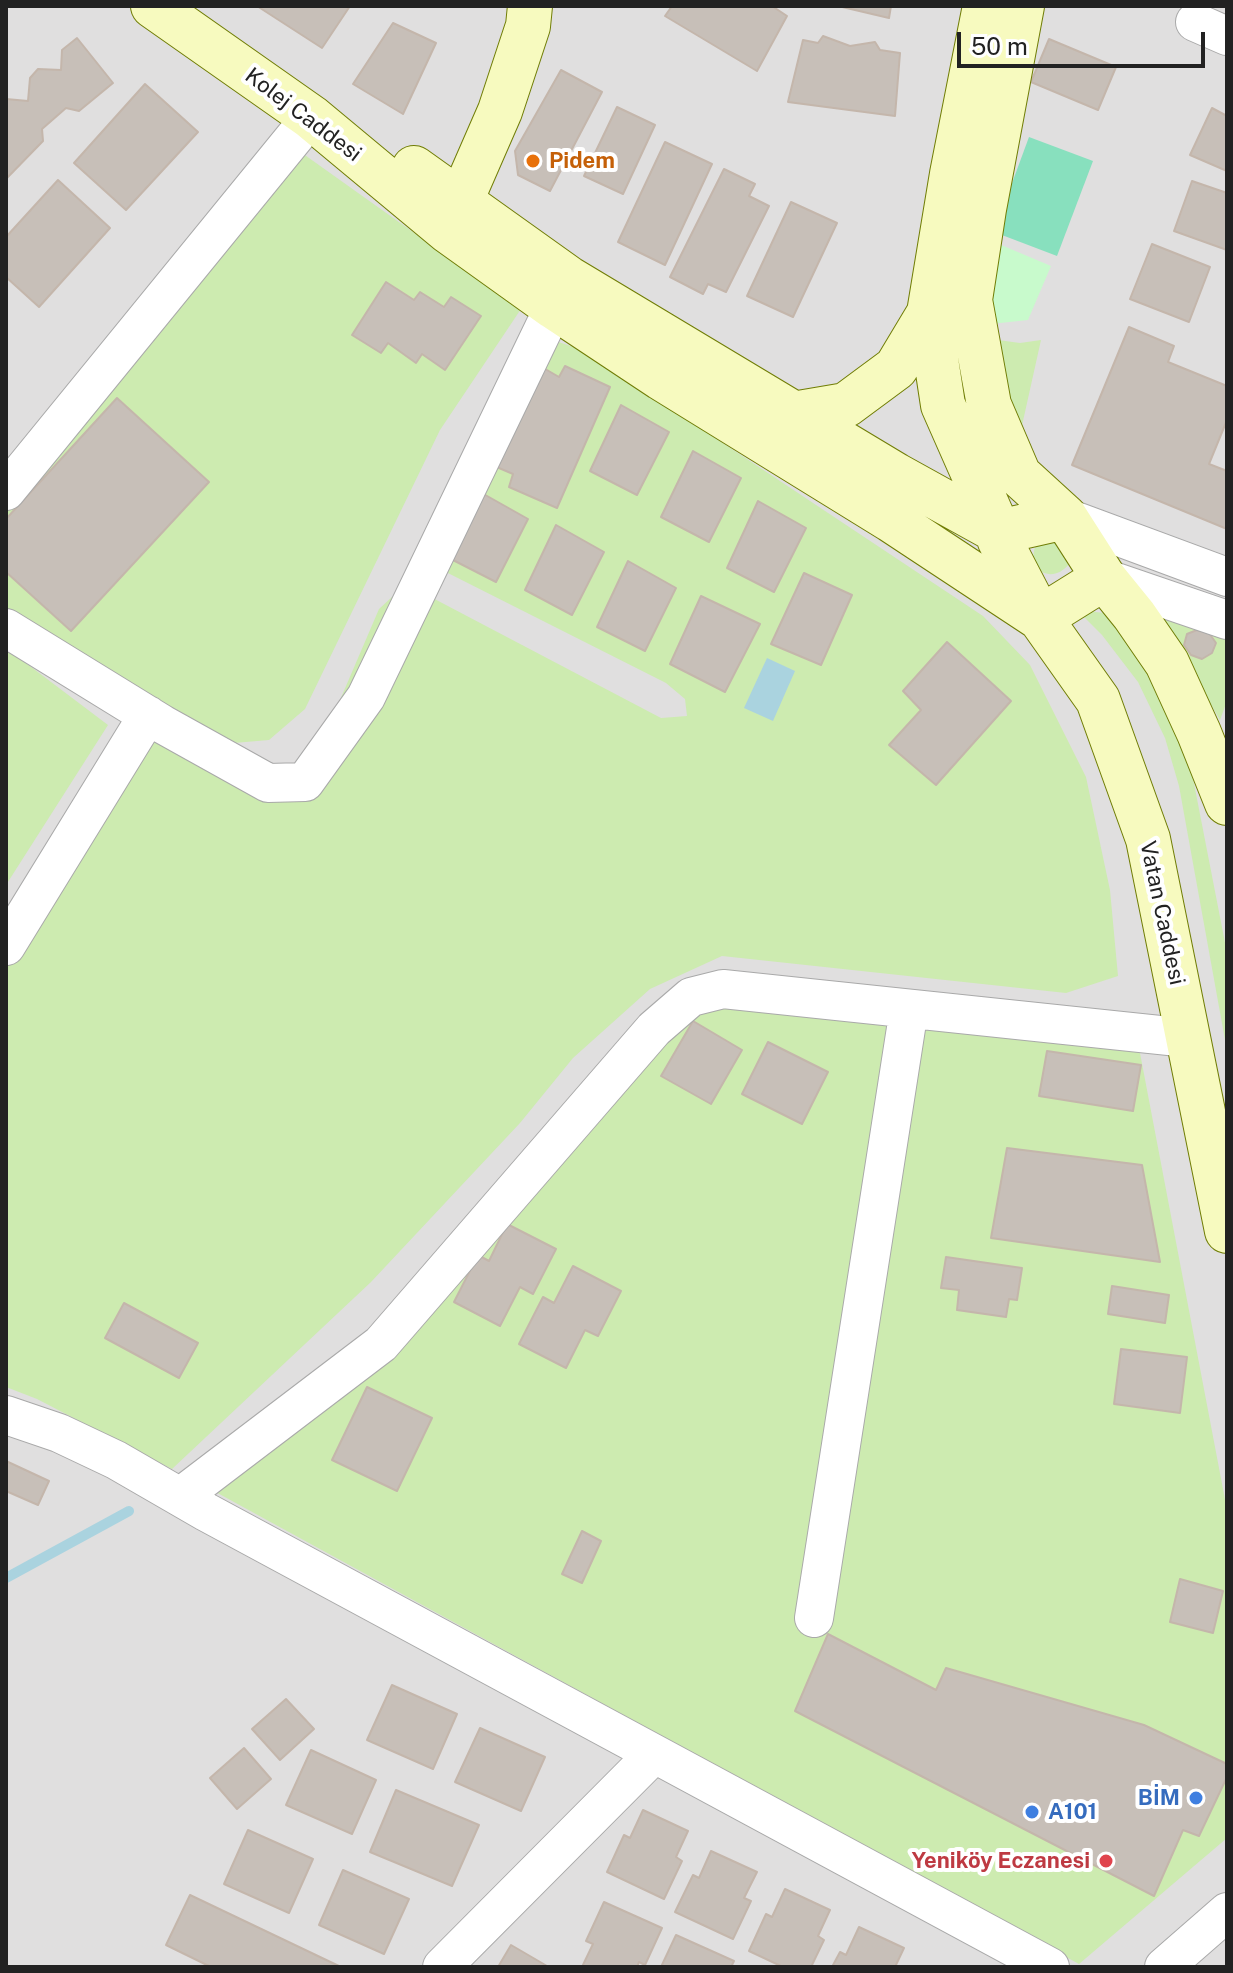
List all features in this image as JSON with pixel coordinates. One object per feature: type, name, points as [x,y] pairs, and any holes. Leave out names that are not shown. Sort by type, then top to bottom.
[{"type":"street","name":"Kolej Caddesi","points":[[153,6],[454,216]]},
{"type":"street","name":"Kolej Caddesi","points":[[179,6],[319,100],[454,216]]},
{"type":"street","points":[[454,216],[500,111],[528,26],[530,6]]},
{"type":"street","points":[[985,6],[929,313],[943,405],[999,532],[999,539],[1040,618]]},
{"type":"street","points":[[1022,6],[970,300],[989,405],[1019,475],[1065,517],[1104,578],[1167,663],[1227,799]]},
{"type":"street","points":[[6,491],[311,117]]},
{"type":"street","points":[[454,216],[554,307],[1040,618]]},
{"type":"street","points":[[454,216],[568,278],[896,475],[999,532],[1065,517],[1227,577]]},
{"type":"street","points":[[6,628],[148,715],[268,783],[305,782],[366,697],[554,307]]},
{"type":"street","points":[[793,414],[846,405],[896,368],[929,313]]},
{"type":"street","points":[[1040,618],[1104,578]]},
{"type":"street","points":[[1104,578],[1227,620]]},
{"type":"street","name":"Vatan Caddesi","points":[[1040,618],[1098,700],[1148,839],[1227,1231]]},
{"type":"street","points":[[6,946],[148,715]]},
{"type":"street","points":[[180,1497],[381,1344],[654,1029],[691,997],[723,989],[1188,1038]]},
{"type":"street","points":[[814,1618],[909,1009]]},
{"type":"street","points":[[6,1415],[59,1433],[116,1460],[1050,1967]]},
{"type":"street","points":[[442,1967],[654,1754]]},
{"type":"street","points":[[1164,1967],[1227,1912]]},
{"type":"shaded area","points":[[6,6],[1227,6],[1227,1967],[6,1967]]},
{"type":"green space","points":[[1029,137],[1093,161],[1057,256],[994,232]]},
{"type":"green space","points":[[302,153],[521,309],[440,430],[305,709],[269,740],[234,743],[120,679],[6,609],[6,504]]},
{"type":"green space","points":[[994,242],[1051,266],[1028,320],[991,324]]},
{"type":"green space","points":[[540,336],[583,350],[983,616],[1030,665],[1086,777],[1110,890],[1118,976],[1066,993],[722,956],[650,989],[573,1058],[520,1123],[371,1282],[172,1469],[37,1399],[6,1387],[6,966],[150,732],[257,788],[302,771],[331,721],[379,609],[406,584],[661,718],[687,716],[685,699],[666,683],[430,564]]},
{"type":"green space","points":[[998,340],[1020,343],[1041,340],[1021,430],[1008,427]]},
{"type":"green space","points":[[1052,536],[1069,564],[1055,574],[1048,574],[1037,567],[1034,554],[1036,545]]},
{"type":"green space","points":[[1155,609],[1227,632],[1227,701],[1220,720]]},
{"type":"green space","points":[[1087,611],[1104,613],[1119,626],[1145,668],[1191,768],[1227,953],[1227,1051],[1179,786],[1165,738],[1138,682],[1084,617]]},
{"type":"green space","points":[[6,648],[108,725],[6,885]]},
{"type":"green space","points":[[691,997],[1136,1032],[1227,1510],[1227,1838],[1079,1964],[212,1490],[381,1344]]},
{"type":"water","points":[[767,658],[795,671],[773,721],[744,708]]},
{"type":"building","points":[[257,6],[350,6],[322,48]]},
{"type":"building","points":[[672,6],[772,6],[787,16],[757,71],[665,16]]},
{"type":"building","points":[[838,6],[891,6],[889,18]]},
{"type":"building","points":[[393,23],[436,43],[403,114],[353,84]]},
{"type":"building","points":[[823,36],[850,46],[875,42],[880,50],[900,53],[895,116],[788,102],[803,40],[818,43]]},
{"type":"building","points":[[77,38],[113,83],[79,111],[66,108],[42,129],[43,141],[6,179],[6,99],[28,101],[30,78],[38,69],[61,70],[62,50]]},
{"type":"building","points":[[1049,39],[1116,67],[1098,110],[1031,82]]},
{"type":"building","points":[[561,70],[602,92],[550,191],[518,175],[515,151]]},
{"type":"building","points":[[145,84],[198,132],[126,210],[74,163]]},
{"type":"building","points":[[617,107],[655,125],[623,194],[584,176]]},
{"type":"building","points":[[1212,108],[1227,116],[1227,171],[1190,155]]},
{"type":"building","points":[[665,142],[712,164],[665,265],[618,242]]},
{"type":"building","points":[[724,169],[755,184],[749,196],[769,206],[726,292],[708,284],[703,294],[670,277]]},
{"type":"building","points":[[58,180],[110,228],[39,307],[6,277],[6,237]]},
{"type":"building","points":[[1192,181],[1227,193],[1227,250],[1174,231]]},
{"type":"building","points":[[791,202],[837,223],[793,317],[747,296]]},
{"type":"building","points":[[1152,244],[1210,267],[1189,322],[1130,299]]},
{"type":"building","points":[[386,282],[414,300],[420,292],[444,307],[451,297],[481,316],[445,370],[422,354],[416,363],[388,343],[381,353],[352,335]]},
{"type":"building","points":[[1129,327],[1174,346],[1168,362],[1227,386],[1227,420],[1209,464],[1227,471],[1227,529],[1072,465]]},
{"type":"building","points":[[540,366],[559,377],[565,366],[610,387],[557,508],[509,487],[513,474],[492,465]]},
{"type":"building","points":[[117,398],[209,482],[71,631],[6,572],[6,519]]},
{"type":"building","points":[[621,405],[669,432],[637,495],[590,471]]},
{"type":"building","points":[[693,451],[741,478],[709,542],[661,517]]},
{"type":"building","points":[[480,492],[528,519],[496,582],[449,558]]},
{"type":"building","points":[[758,501],[806,528],[774,592],[727,568]]},
{"type":"building","points":[[556,525],[604,552],[572,615],[525,590]]},
{"type":"building","points":[[628,561],[676,588],[645,651],[597,627]]},
{"type":"building","points":[[804,573],[852,595],[821,665],[771,644]]},
{"type":"building","points":[[701,596],[760,624],[725,692],[670,664]]},
{"type":"building","points":[[1197,630],[1209,633],[1216,643],[1212,653],[1202,659],[1191,655],[1184,645],[1187,634]]},
{"type":"building","points":[[947,642],[1011,701],[936,785],[889,745],[921,710],[903,691]]},
{"type":"building","points":[[693,1021],[742,1050],[711,1104],[661,1076]]},
{"type":"building","points":[[768,1042],[828,1072],[802,1124],[742,1094]]},
{"type":"building","points":[[1047,1051],[1141,1065],[1133,1111],[1039,1096]]},
{"type":"building","points":[[1007,1148],[1142,1165],[1160,1262],[991,1238]]},
{"type":"building","points":[[507,1224],[556,1249],[533,1294],[520,1287],[500,1326],[454,1302],[478,1255],[489,1261]]},
{"type":"building","points":[[946,1257],[1022,1268],[1017,1300],[1009,1299],[1006,1317],[957,1310],[959,1290],[941,1288]]},
{"type":"building","points":[[573,1266],[621,1291],[598,1336],[585,1330],[566,1368],[519,1344],[543,1297],[554,1303]]},
{"type":"building","points":[[1112,1286],[1169,1295],[1165,1323],[1108,1314]]},
{"type":"building","points":[[124,1303],[198,1343],[179,1378],[105,1338]]},
{"type":"building","points":[[1121,1349],[1187,1357],[1180,1413],[1114,1404]]},
{"type":"building","points":[[367,1387],[432,1418],[397,1491],[332,1460]]},
{"type":"building","points":[[6,1461],[49,1481],[38,1505],[6,1491]]},
{"type":"building","points":[[582,1531],[601,1541],[582,1583],[562,1574]]},
{"type":"building","points":[[1180,1579],[1223,1591],[1213,1633],[1170,1622]]},
{"type":"building","points":[[828,1634],[936,1690],[946,1668],[1144,1725],[1227,1764],[1227,1777],[1199,1836],[1183,1830],[1154,1896],[795,1711]]},
{"type":"building","points":[[392,1685],[457,1714],[433,1769],[367,1740]]},
{"type":"building","points":[[286,1699],[314,1729],[280,1760],[252,1729]]},
{"type":"building","points":[[480,1728],[545,1757],[521,1811],[455,1782]]},
{"type":"building","points":[[244,1748],[271,1779],[237,1809],[210,1778]]},
{"type":"building","points":[[311,1750],[376,1780],[352,1834],[286,1805]]},
{"type":"building","points":[[396,1790],[479,1825],[452,1886],[370,1852]]},
{"type":"building","points":[[643,1810],[688,1831],[676,1857],[682,1861],[664,1899],[607,1872],[624,1835],[630,1838]]},
{"type":"building","points":[[248,1830],[313,1859],[289,1913],[224,1884]]},
{"type":"building","points":[[711,1851],[757,1872],[744,1898],[751,1901],[733,1939],[675,1912],[693,1875],[699,1878]]},
{"type":"building","points":[[343,1870],[409,1899],[384,1954],[319,1925]]},
{"type":"building","points":[[785,1889],[830,1910],[818,1936],[824,1940],[811,1967],[783,1967],[749,1951],[766,1914],[772,1917]]},
{"type":"building","points":[[190,1895],[341,1967],[211,1967],[166,1945]]},
{"type":"building","points":[[604,1902],[662,1928],[645,1965],[639,1962],[637,1967],[582,1967],[593,1944],[586,1941]]},
{"type":"building","points":[[859,1927],[904,1948],[895,1967],[832,1967],[840,1952],[846,1955]]},
{"type":"building","points":[[676,1935],[734,1961],[731,1967],[661,1967]]},
{"type":"building","points":[[511,1945],[547,1966],[498,1967]]},
{"type":"waterway","points":[[6,1578],[129,1511]]},
{"type":"place","name":"Pidem","points":[[533,161]]},
{"type":"place","name":"BİM","points":[[1196,1798]]},
{"type":"place","name":"A101","points":[[1032,1812]]},
{"type":"place","name":"Yeniköy Eczanesi","points":[[1106,1861]]}]
